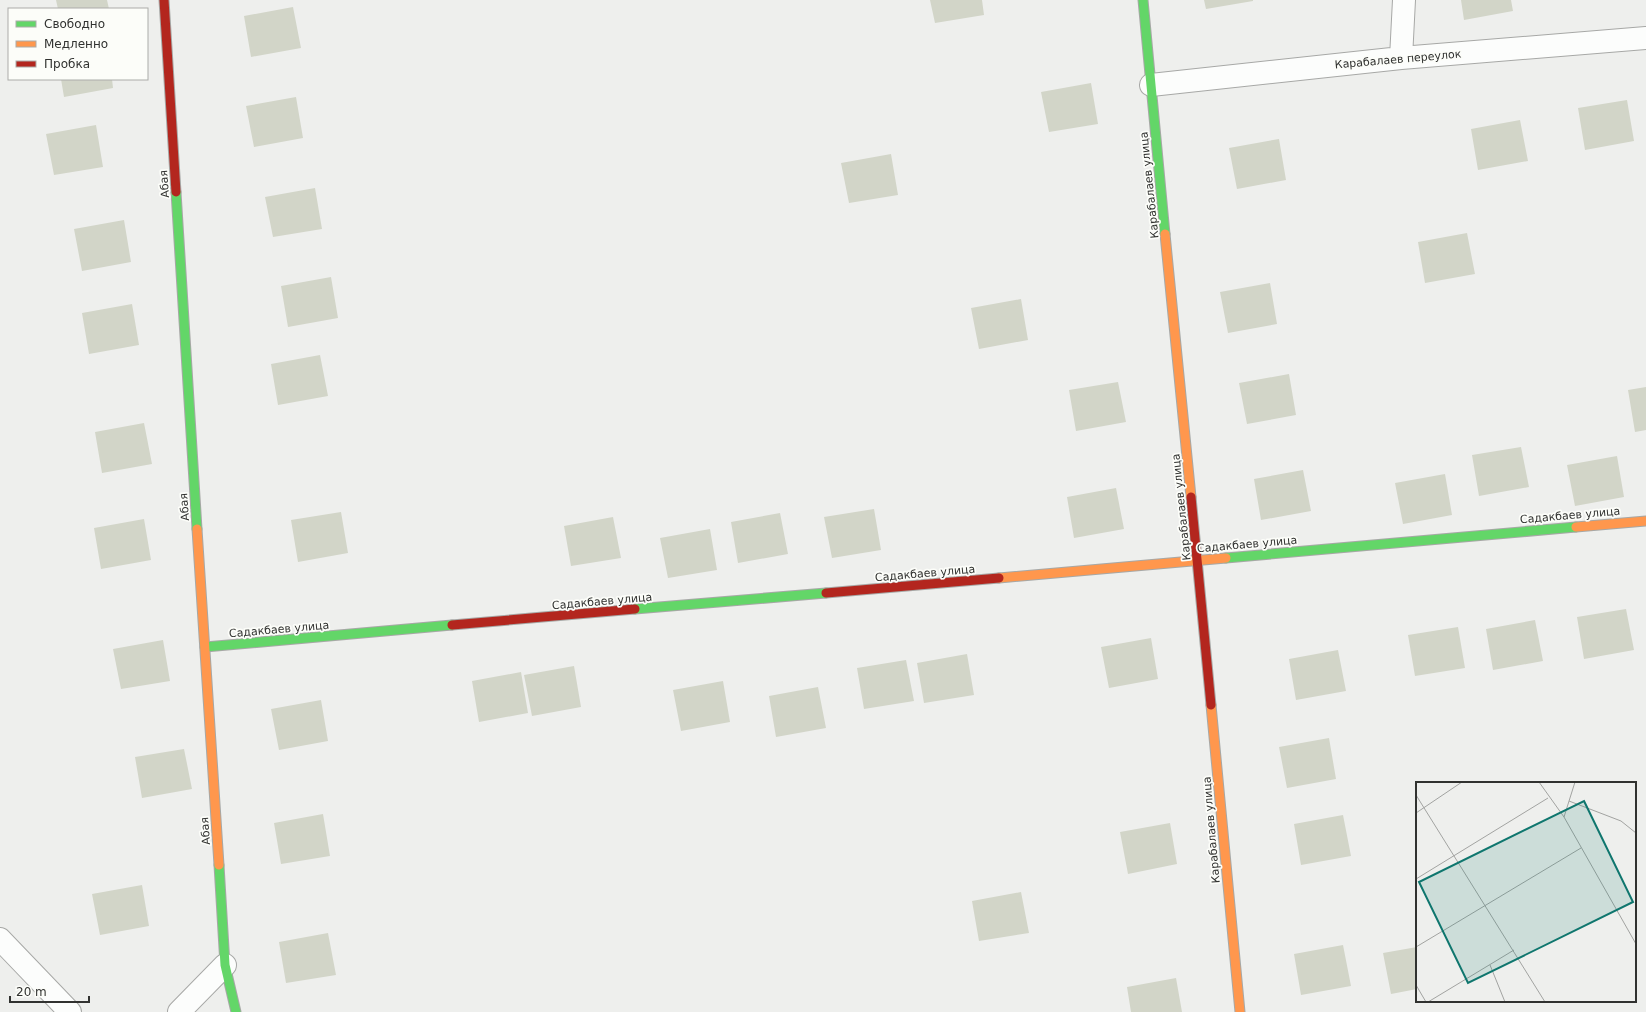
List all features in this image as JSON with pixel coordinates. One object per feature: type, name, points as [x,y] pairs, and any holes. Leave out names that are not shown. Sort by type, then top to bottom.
[{"type":"street","name":"Абая","points":[[164,0],[225,964],[236,1012]]},
{"type":"street","name":"Карабалаев улица","points":[[1143,0],[1198,561],[1240,1012]]},
{"type":"street","points":[[1401,58],[1404,0]]},
{"type":"street","name":"Карабалаев переулок","points":[[1151,85],[1401,58],[1646,38]]},
{"type":"street","name":"Садакбаев улица","points":[[205,647],[1646,521]]},
{"type":"street","points":[[0,939],[70,1012]]},
{"type":"street","points":[[179,1012],[225,964]]},
{"type":"building","points":[[56,0],[107,0],[109,8],[58,8]]},
{"type":"building","points":[[930,0],[982,0],[984,15],[935,23]]},
{"type":"building","points":[[1204,0],[1253,0],[1253,1],[1206,9]]},
{"type":"building","points":[[1461,0],[1511,0],[1513,11],[1464,20]]},
{"type":"building","points":[[293,7],[301,48],[251,57],[244,16]]},
{"type":"building","points":[[61,80],[112,80],[113,88],[64,97]]},
{"type":"building","points":[[1091,83],[1098,124],[1049,132],[1041,92]]},
{"type":"building","points":[[296,97],[303,138],[254,147],[246,106]]},
{"type":"building","points":[[1627,100],[1634,141],[1585,150],[1578,108]]},
{"type":"building","points":[[1520,120],[1528,161],[1478,170],[1471,129]]},
{"type":"building","points":[[96,125],[103,167],[54,175],[46,134]]},
{"type":"building","points":[[1279,139],[1286,180],[1237,189],[1229,148]]},
{"type":"building","points":[[891,154],[898,195],[849,203],[841,163]]},
{"type":"building","points":[[315,188],[322,229],[273,237],[265,197]]},
{"type":"building","points":[[124,220],[131,262],[82,271],[74,229]]},
{"type":"building","points":[[1467,233],[1475,274],[1425,283],[1418,242]]},
{"type":"building","points":[[331,277],[338,318],[288,327],[281,286]]},
{"type":"building","points":[[1270,283],[1277,324],[1228,333],[1220,292]]},
{"type":"building","points":[[1021,299],[1028,340],[979,349],[971,308]]},
{"type":"building","points":[[132,304],[139,345],[89,354],[82,313]]},
{"type":"building","points":[[320,355],[328,396],[278,405],[271,364]]},
{"type":"building","points":[[1289,374],[1296,415],[1247,424],[1239,383]]},
{"type":"building","points":[[1118,382],[1126,422],[1076,431],[1069,390]]},
{"type":"building","points":[[1646,387],[1646,430],[1635,432],[1628,390]]},
{"type":"building","points":[[144,423],[152,464],[102,473],[95,432]]},
{"type":"building","points":[[1521,447],[1529,487],[1479,496],[1472,455]]},
{"type":"building","points":[[1617,456],[1624,497],[1575,506],[1567,465]]},
{"type":"building","points":[[1303,470],[1311,511],[1261,520],[1254,479]]},
{"type":"building","points":[[1445,474],[1452,515],[1403,524],[1395,483]]},
{"type":"building","points":[[1116,488],[1124,529],[1074,538],[1067,497]]},
{"type":"building","points":[[874,509],[881,550],[832,558],[824,517]]},
{"type":"building","points":[[341,512],[348,553],[298,562],[291,520]]},
{"type":"building","points":[[780,513],[788,554],[738,563],[731,522]]},
{"type":"building","points":[[613,517],[621,558],[571,566],[564,526]]},
{"type":"building","points":[[144,519],[151,560],[101,569],[94,528]]},
{"type":"building","points":[[710,529],[717,570],[668,578],[660,538]]},
{"type":"building","points":[[1626,609],[1634,650],[1584,659],[1577,617]]},
{"type":"building","points":[[1535,620],[1543,661],[1493,670],[1486,629]]},
{"type":"building","points":[[1458,627],[1465,668],[1415,676],[1408,635]]},
{"type":"building","points":[[1151,638],[1158,679],[1109,688],[1101,647]]},
{"type":"building","points":[[163,640],[170,681],[121,689],[113,649]]},
{"type":"building","points":[[1338,650],[1346,691],[1296,700],[1289,659]]},
{"type":"building","points":[[967,654],[974,695],[924,703],[917,663]]},
{"type":"building","points":[[906,660],[914,701],[864,709],[857,668]]},
{"type":"building","points":[[574,666],[581,707],[532,716],[524,675]]},
{"type":"building","points":[[521,672],[528,713],[479,722],[472,681]]},
{"type":"building","points":[[723,681],[730,722],[681,731],[673,690]]},
{"type":"building","points":[[818,687],[826,728],[776,737],[769,696]]},
{"type":"building","points":[[321,700],[328,741],[279,750],[271,709]]},
{"type":"building","points":[[1329,738],[1336,779],[1287,788],[1279,747]]},
{"type":"building","points":[[184,749],[192,789],[142,798],[135,757]]},
{"type":"building","points":[[323,814],[330,856],[281,864],[274,823]]},
{"type":"building","points":[[1343,815],[1351,856],[1301,865],[1294,824]]},
{"type":"building","points":[[1170,823],[1177,864],[1128,874],[1120,832]]},
{"type":"building","points":[[142,885],[149,926],[100,935],[92,894]]},
{"type":"building","points":[[1021,892],[1029,933],[979,941],[972,901]]},
{"type":"building","points":[[328,933],[336,975],[286,983],[279,942]]},
{"type":"building","points":[[1343,945],[1351,986],[1301,995],[1294,954]]},
{"type":"building","points":[[1416,947],[1416,989],[1391,994],[1383,953]]},
{"type":"building","points":[[1176,978],[1182,1012],[1131,1012],[1127,987]]},
{"type":"traffic: fast","points":[[1143,0],[1165,234]]},
{"type":"traffic: fast","points":[[176,192],[197,529]]},
{"type":"traffic: fast","points":[[1226,558],[1576,527]]},
{"type":"traffic: fast","points":[[635,609],[826,593]]},
{"type":"traffic: fast","points":[[205,647],[452,625]]},
{"type":"traffic: fast","points":[[219,865],[225,965],[236,1012]]},
{"type":"traffic: slow","points":[[1165,234],[1191,497]]},
{"type":"traffic: slow","points":[[1576,527],[1646,521]]},
{"type":"traffic: slow","points":[[197,529],[219,865]]},
{"type":"traffic: slow","points":[[999,578],[1226,558]]},
{"type":"traffic: slow","points":[[1211,705],[1240,1012]]},
{"type":"traffic: jam","points":[[164,0],[176,192]]},
{"type":"traffic: jam","points":[[1191,497],[1211,705]]},
{"type":"traffic: jam","points":[[826,593],[999,578]]},
{"type":"traffic: jam","points":[[452,625],[635,609]]}]
